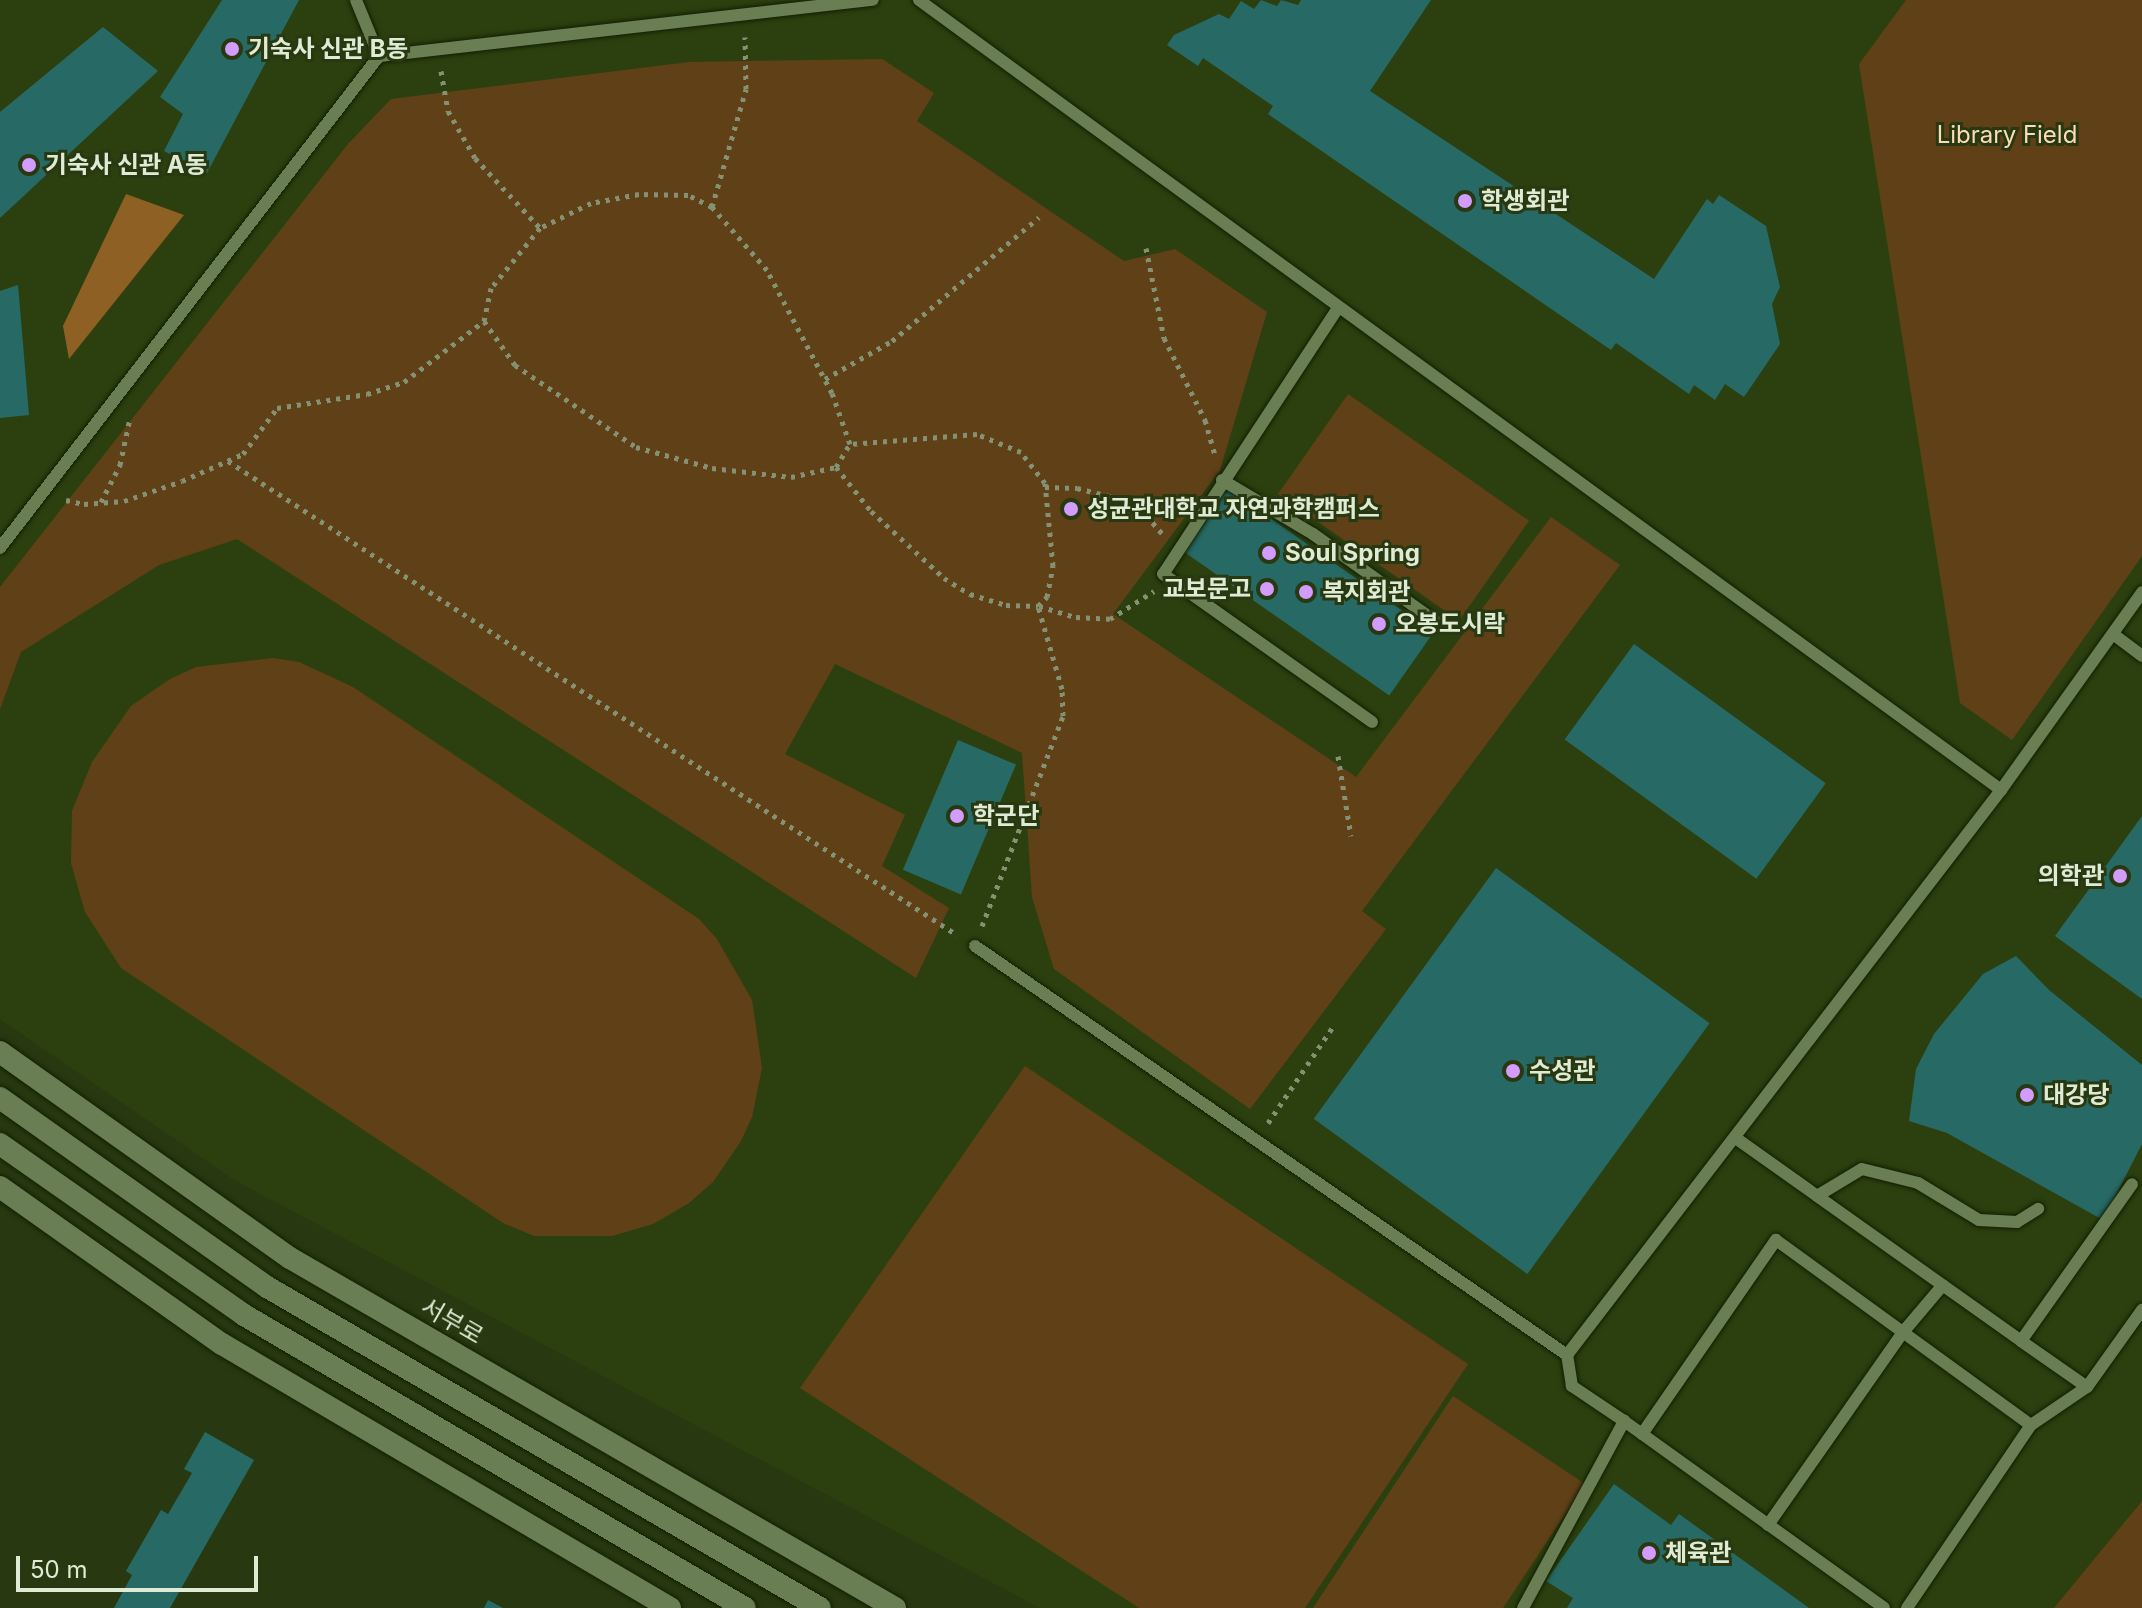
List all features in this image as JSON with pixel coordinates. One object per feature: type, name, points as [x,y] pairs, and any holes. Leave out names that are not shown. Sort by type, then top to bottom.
[{"type":"street","name":"서부로","points":[[0,1052],[290,1258],[895,1608]]},
{"type":"street","points":[[0,1098],[267,1287],[820,1608]]},
{"type":"street","points":[[0,1144],[244,1315],[745,1608]]},
{"type":"street","points":[[0,1187],[222,1344],[670,1608]]},
{"type":"lane","points":[[356,0],[379,56]]},
{"type":"lane","points":[[0,548],[379,56],[873,0]]},
{"type":"lane","points":[[919,0],[2001,790]]},
{"type":"lane","points":[[1338,308],[1163,574],[1372,722]]},
{"type":"lane","points":[[1222,480],[1313,534],[1439,624]]},
{"type":"lane","points":[[1567,1355],[1737,1139],[2001,790],[2142,592]]},
{"type":"lane","points":[[2113,634],[2142,656]]},
{"type":"lane","points":[[975,946],[1254,1143],[1567,1355],[1572,1386],[1884,1608]]},
{"type":"lane","points":[[1737,1139],[2087,1387]]},
{"type":"lane","points":[[1817,1196],[1862,1169],[1918,1183],[1979,1220],[2017,1222],[2038,1209]]},
{"type":"lane","points":[[2021,1341],[2132,1184]]},
{"type":"lane","points":[[1642,1434],[1776,1240],[2031,1425]]},
{"type":"lane","points":[[1768,1525],[1904,1331],[1943,1285]]},
{"type":"lane","points":[[1907,1608],[2031,1425],[2087,1387],[2142,1310]]},
{"type":"lane","points":[[1523,1608],[1624,1421]]},
{"type":"path","points":[[712,207],[746,89],[744,15]]},
{"type":"path","points":[[438,50],[448,111],[468,147],[540,228]]},
{"type":"path","points":[[41,494],[84,504],[124,501],[243,454],[277,408],[367,394],[404,382],[484,321],[491,288],[540,228],[591,203],[639,194],[688,195],[712,207],[767,270],[825,379],[850,444]]},
{"type":"path","points":[[825,379],[892,341],[1039,217]]},
{"type":"path","points":[[1146,248],[1164,338],[1205,420],[1222,480]]},
{"type":"path","points":[[484,321],[515,365],[636,447],[712,468],[791,477],[836,467],[850,444]]},
{"type":"path","points":[[100,503],[127,443],[132,402],[120,390]]},
{"type":"path","points":[[850,444],[977,434],[1021,452],[1045,487],[1053,566],[1047,597],[1038,606]]},
{"type":"path","points":[[227,461],[975,946],[1063,716],[1059,675],[1038,606]]},
{"type":"path","points":[[836,467],[871,511],[944,578],[988,600],[1038,606],[1076,617],[1110,619],[1145,600],[1163,574],[1163,533],[1135,506],[1106,493],[1045,487]]},
{"type":"path","points":[[1338,756],[1351,836]]},
{"type":"path","points":[[1254,1143],[1332,1028]]},
{"type":"shaded area","name":"성균관대학교 자연과학캠퍼스","points":[[0,0],[2142,0],[2142,1608],[1040,1608],[236,1181],[0,1019]]},
{"type":"shaded area","points":[[126,194],[184,215],[69,359],[63,326]]},
{"type":"green space","name":"Library Field","points":[[1906,0],[2142,0],[2142,556],[2012,740],[1960,703],[1859,64]]},
{"type":"green space","points":[[882,59],[934,93],[917,121],[1124,261],[1175,249],[1267,312],[1220,470],[1113,614],[1356,777],[1551,517],[1620,565],[1362,911],[1386,929],[1250,1109],[1054,969],[1032,897],[1022,753],[835,664],[785,754],[905,815],[882,866],[949,908],[916,978],[237,539],[159,565],[21,652],[0,709],[0,587],[348,144],[391,99],[689,62]]},
{"type":"green space","points":[[1348,394],[1529,521],[1459,621],[1278,494]]},
{"type":"green space","points":[[273,658],[299,662],[353,687],[699,919],[717,939],[752,1000],[762,1068],[752,1117],[741,1141],[713,1182],[689,1203],[653,1224],[612,1236],[534,1236],[503,1223],[121,968],[85,912],[71,863],[72,811],[92,762],[131,706],[170,679],[196,667]]},
{"type":"green space","points":[[1025,1066],[1468,1364],[1305,1608],[1139,1608],[800,1388]]},
{"type":"green space","points":[[1453,1396],[1585,1484],[1503,1608],[1313,1608]]},
{"type":"green space","points":[[2142,1501],[2142,1608],[2054,1608]]},
{"type":"building","name":"기숙사 신관 B동","points":[[222,0],[299,0],[207,173],[164,151],[183,114],[160,97]]},
{"type":"building","name":"학생회관","points":[[1261,0],[1277,6],[1281,0],[1298,5],[1301,0],[1431,0],[1370,91],[1654,279],[1707,199],[1713,204],[1719,195],[1766,226],[1780,287],[1772,304],[1780,344],[1744,397],[1725,384],[1715,400],[1694,385],[1689,394],[1616,343],[1611,350],[1268,114],[1273,106],[1203,58],[1198,66],[1167,45],[1174,35],[1219,14],[1229,19],[1241,1],[1254,9]]},
{"type":"building","name":"기숙사 신관 A동","points":[[103,27],[158,71],[0,218],[0,112]]},
{"type":"building","points":[[18,285],[29,415],[0,418],[0,291]]},
{"type":"building","name":"복지회관","points":[[1227,488],[1433,633],[1389,696],[1183,551]]},
{"type":"building","points":[[1634,644],[1826,783],[1756,879],[1565,739]]},
{"type":"building","name":"학군단","points":[[958,740],[1016,765],[961,894],[903,870]]},
{"type":"building","name":"의학관","points":[[2142,816],[2142,999],[2055,936]]},
{"type":"building","name":"수성관","points":[[1496,868],[1710,1023],[1527,1274],[1314,1119]]},
{"type":"building","name":"대강당","points":[[2016,956],[2049,990],[2142,1065],[2142,1144],[2103,1220],[1947,1133],[1909,1121],[1916,1069],[1934,1034],[1983,974]]},
{"type":"building","points":[[205,1432],[254,1460],[170,1608],[114,1608],[132,1575],[126,1571],[161,1510],[168,1514],[192,1473],[184,1469]]},
{"type":"building","name":"체육관","points":[[1614,1484],[1671,1525],[1679,1514],[1809,1608],[1567,1608],[1573,1598],[1546,1581]]},
{"type":"building","points":[[488,1600],[503,1608],[484,1608]]},
{"type":"place","name":"기숙사 신관 B동","points":[[232,49]]},
{"type":"place","name":"기숙사 신관 A동","points":[[29,165]]},
{"type":"place","name":"학생회관","points":[[1465,201]]},
{"type":"place","name":"성균관대학교 자연과학캠퍼스","points":[[1071,509]]},
{"type":"place","name":"Soul Spring","points":[[1269,553]]},
{"type":"place","name":"교보문고","points":[[1267,589]]},
{"type":"place","name":"복지회관","points":[[1306,592]]},
{"type":"place","name":"오봉도시락","points":[[1379,624]]},
{"type":"place","name":"학군단","points":[[957,816]]},
{"type":"place","name":"의학관","points":[[2120,876]]},
{"type":"place","name":"수성관","points":[[1513,1071]]},
{"type":"place","name":"대강당","points":[[2027,1095]]},
{"type":"place","name":"체육관","points":[[1649,1553]]}]
